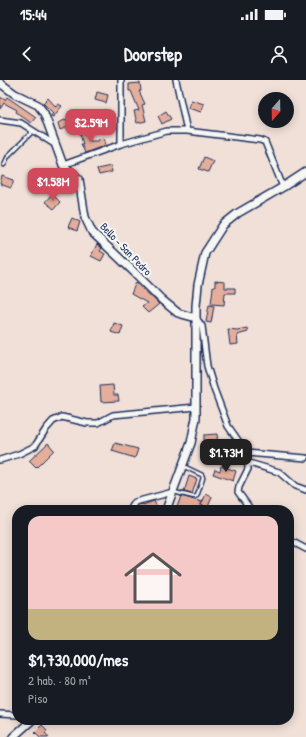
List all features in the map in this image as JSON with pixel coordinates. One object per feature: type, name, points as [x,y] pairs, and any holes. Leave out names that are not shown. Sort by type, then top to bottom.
[{"type":"main road","name":"Bello - San Pedro","points":[[0,83],[15,94],[38,105],[44,113],[54,144],[63,165],[79,179],[85,218],[92,232],[162,300],[178,313],[196,318]]},
{"type":"main road","points":[[168,505],[183,465],[194,429],[196,407],[196,318],[198,285],[205,252],[223,225],[238,213],[306,172]]},
{"type":"main road","points":[[13,737],[26,725]]},
{"type":"street","points":[[121,80],[121,144]]},
{"type":"street","points":[[176,80],[187,131]]},
{"type":"street","points":[[0,120],[21,123],[54,144]]},
{"type":"street","points":[[63,165],[121,144],[167,131],[187,131],[260,140],[265,142],[283,187]]},
{"type":"street","points":[[196,318],[202,326],[207,366],[214,389],[228,426],[247,453],[249,463],[248,469],[238,492],[247,505]]},
{"type":"street","points":[[0,460],[19,454],[35,446],[46,428],[54,421],[62,417],[87,423],[98,422],[113,415],[196,407]]},
{"type":"street","points":[[247,453],[306,458]]},
{"type":"street","points":[[249,463],[279,472],[295,486],[306,490]]},
{"type":"street","points":[[133,505],[135,502],[173,492]]},
{"type":"street","points":[[294,544],[306,549]]},
{"type":"street","points":[[0,714],[12,715]]},
{"type":"lane","points":[[4,165],[8,156],[34,130]]},
{"type":"lane","points":[[173,492],[194,497],[197,496],[203,478],[202,475],[183,465]]},
{"type":"building","points":[[140,83],[141,91],[139,91],[145,104],[142,105],[146,121],[137,123],[134,111],[139,110],[131,91],[129,91],[129,84]]},
{"type":"building","points":[[97,92],[108,95],[106,103],[95,100]]},
{"type":"building","points":[[0,97],[5,100],[7,97],[36,117],[31,123],[16,112],[17,110],[4,103],[0,109]]},
{"type":"building","points":[[48,98],[56,107],[58,104],[62,106],[53,117],[51,116],[53,113],[43,103]]},
{"type":"building","points":[[191,100],[204,104],[201,112],[188,108]]},
{"type":"building","points":[[106,110],[107,120],[113,119],[114,126],[103,129],[100,119],[94,120],[92,112]]},
{"type":"building","points":[[166,111],[171,119],[162,124],[158,116]]},
{"type":"building","points":[[67,119],[70,126],[60,130],[58,123]]},
{"type":"building","points":[[86,132],[89,141],[99,141],[98,139],[104,138],[106,145],[85,153],[81,144],[83,144],[80,134]]},
{"type":"building","points":[[204,157],[213,161],[208,172],[199,169]]},
{"type":"building","points":[[111,166],[112,172],[99,175],[97,169]]},
{"type":"building","points":[[2,176],[14,180],[11,188],[0,184]]},
{"type":"building","points":[[52,194],[60,202],[54,209],[45,202]]},
{"type":"building","points":[[72,218],[80,222],[77,231],[68,227]]},
{"type":"building","points":[[97,244],[102,248],[100,251],[105,254],[101,261],[91,256]]},
{"type":"building","points":[[215,281],[225,282],[225,288],[235,288],[235,293],[225,293],[224,305],[211,304]]},
{"type":"building","points":[[136,282],[159,304],[148,313],[142,307],[147,303],[131,294]]},
{"type":"building","points":[[209,305],[214,306],[211,323],[206,322]]},
{"type":"building","points":[[114,323],[123,326],[120,335],[111,332]]},
{"type":"building","points":[[247,328],[248,332],[237,335],[238,344],[230,345],[228,329],[237,330]]},
{"type":"building","points":[[113,385],[114,395],[118,395],[119,401],[101,402],[100,386]]},
{"type":"building","points":[[217,434],[218,447],[227,446],[228,452],[218,453],[218,457],[215,458],[213,444],[204,445],[204,435]]},
{"type":"building","points":[[48,443],[54,450],[36,468],[29,461]]},
{"type":"building","points":[[115,443],[138,449],[135,458],[112,451]]},
{"type":"building","points":[[221,466],[236,471],[233,481],[213,474],[215,469],[220,471]]},
{"type":"building","points":[[189,476],[197,479],[192,494],[184,492]]},
{"type":"building","points":[[206,494],[212,497],[209,505],[201,505]]},
{"type":"building","points":[[181,496],[202,502],[200,505],[178,505]]},
{"type":"building","points":[[154,501],[156,505],[143,505]]},
{"type":"building","points":[[42,725],[47,730],[45,733],[49,737],[40,737],[35,732]]}]
